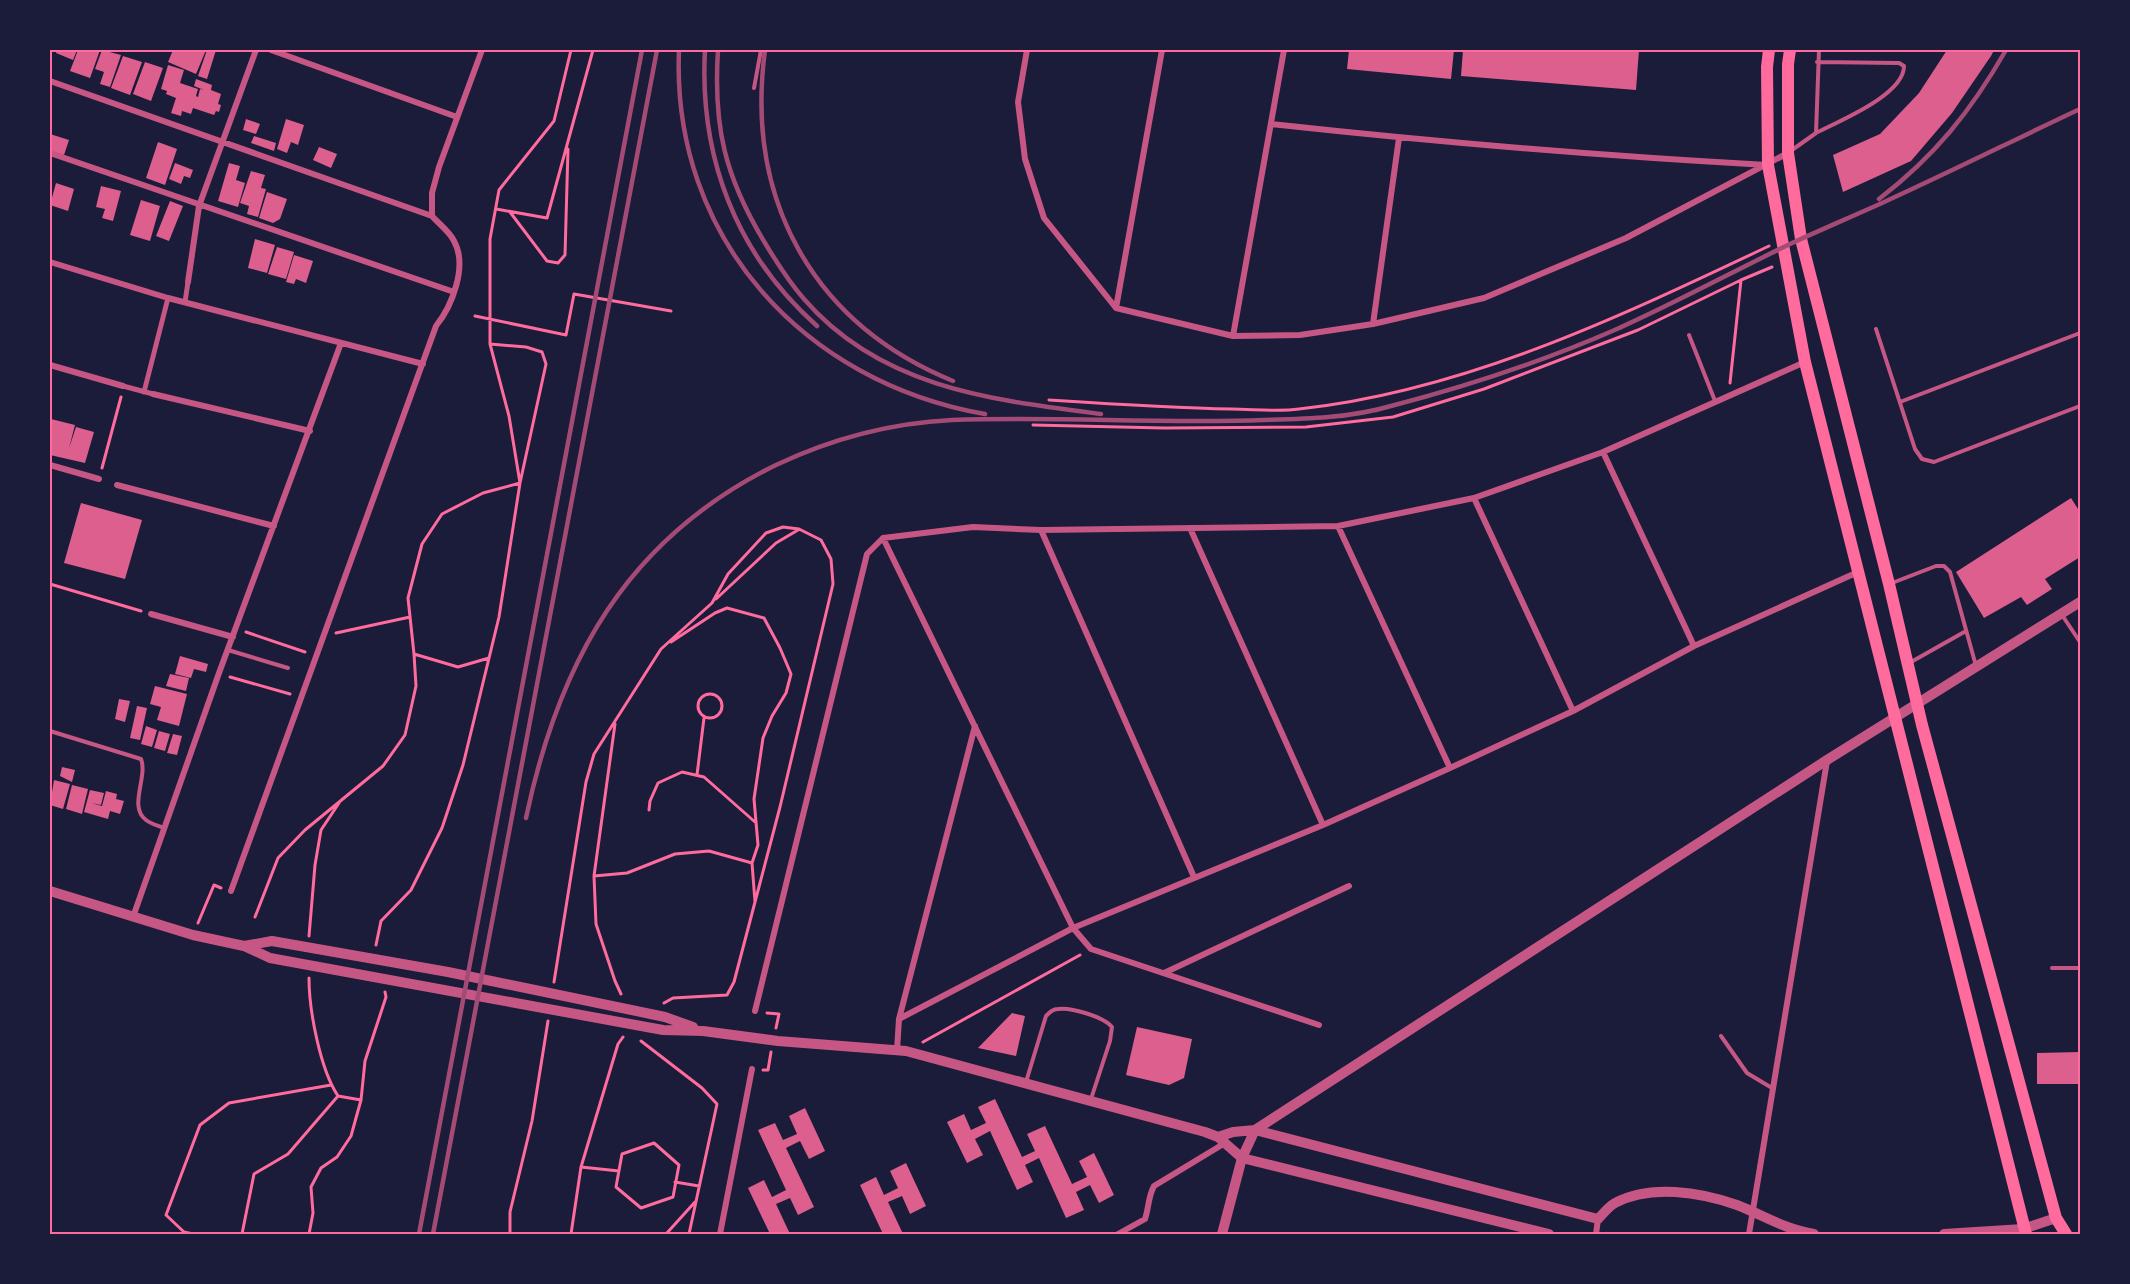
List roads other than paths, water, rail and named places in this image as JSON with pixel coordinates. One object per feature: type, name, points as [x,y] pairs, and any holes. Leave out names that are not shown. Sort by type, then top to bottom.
[{"type":"main road","points":[[1769,50],[1767,67],[1768,165],[1806,362],[2024,1232]]},
{"type":"main road","points":[[1790,50],[1788,153],[1801,239],[1907,663],[2056,1218],[2066,1234]]},
{"type":"street","points":[[185,302],[199,206],[256,50]]},
{"type":"street","points":[[271,50],[457,117]]},
{"type":"street","points":[[432,216],[432,193],[439,167],[482,50]]},
{"type":"street","points":[[1027,50],[1018,102],[1025,159],[1044,218],[1116,308],[1233,336],[1300,335],[1373,324],[1484,298],[1626,238],[1788,153]]},
{"type":"street","points":[[1116,308],[1161,50]]},
{"type":"street","points":[[1233,336],[1284,50]]},
{"type":"street","points":[[50,84],[432,216],[455,241],[460,267],[454,292],[446,313],[436,326],[231,891]]},
{"type":"street","points":[[1271,124],[1399,138],[1768,165]]},
{"type":"street","points":[[1373,324],[1399,138]]},
{"type":"street","points":[[50,153],[454,292]]},
{"type":"street","points":[[50,262],[168,298],[423,364]]},
{"type":"street","points":[[144,392],[168,298]]},
{"type":"street","points":[[133,917],[219,673],[341,343]]},
{"type":"street","points":[[755,1011],[867,554],[883,538],[973,527],[1041,530],[1338,525],[1474,498],[1603,452],[1806,362]]},
{"type":"street","points":[[50,365],[144,392],[310,431]]},
{"type":"street","points":[[1603,452],[1695,646]]},
{"type":"street","points":[[50,465],[99,479]]},
{"type":"street","points":[[117,485],[273,526]]},
{"type":"street","points":[[1474,498],[1573,711]]},
{"type":"street","points":[[1338,525],[1450,768]]},
{"type":"street","points":[[1190,528],[1323,825]]},
{"type":"street","points":[[1041,530],[1194,877]]},
{"type":"street","points":[[883,538],[1073,928],[1090,949],[1319,1025]]},
{"type":"street","points":[[899,1019],[1073,928],[1323,825],[1450,768],[1573,711],[1695,646],[1859,572]]},
{"type":"street","points":[[1222,1234],[1242,1158],[1255,1130],[1827,760],[2080,602]]},
{"type":"street","points":[[151,614],[233,637]]},
{"type":"street","points":[[901,1051],[899,1019],[976,726]]},
{"type":"street","points":[[1749,1234],[1827,760]]},
{"type":"street","points":[[1163,973],[1349,886]]},
{"type":"street","points":[[50,891],[193,935],[244,946],[270,958],[663,1030],[704,1031],[778,1041],[901,1051],[1026,1083],[1222,1140],[1242,1158],[1549,1234]]},
{"type":"street","points":[[244,946],[272,941],[448,972],[665,1017],[704,1031]]},
{"type":"street","points":[[720,1234],[752,1070]]},
{"type":"street","points":[[1118,1234],[1145,1219],[1148,1196],[1154,1186],[1233,1132],[1255,1130],[1598,1219]]},
{"type":"street","points":[[1596,1234],[1598,1219],[1612,1204],[1634,1195],[1653,1192],[1683,1193],[1716,1199],[1753,1212],[1779,1225],[1814,1234]]},
{"type":"street","points":[[1944,1234],[2024,1232],[2056,1218]]},
{"type":"lane","points":[[754,88],[761,50]]},
{"type":"lane","points":[[1816,134],[1819,50]]},
{"type":"lane","points":[[1788,153],[1816,134],[1875,103],[1904,72],[1904,66],[1899,63],[1817,62]]},
{"type":"lane","points":[[1876,329],[1915,449],[1922,459],[1934,462],[2080,406]]},
{"type":"lane","points":[[1900,402],[2080,333]]},
{"type":"lane","points":[[1689,335],[1716,402]]},
{"type":"lane","points":[[1889,584],[1936,566],[1944,566],[1950,572],[1977,667]]},
{"type":"lane","points":[[2061,614],[2080,642]]},
{"type":"lane","points":[[1907,663],[1966,631]]},
{"type":"lane","points":[[228,650],[288,668]]},
{"type":"lane","points":[[50,731],[141,759],[144,767],[138,807],[145,820],[164,828]]},
{"type":"lane","points":[[2052,968],[2080,968]]},
{"type":"lane","points":[[1026,1083],[1046,1016],[1055,1009],[1068,1009],[1103,1019],[1112,1027],[1110,1041],[1090,1102]]},
{"type":"lane","points":[[1721,1036],[1747,1073],[1773,1088]]},
{"type":"railway","points":[[419,1234],[642,50]]},
{"type":"railway","points":[[433,1234],[657,50]]},
{"type":"railway","points":[[679,50],[682,118],[698,181],[724,239],[761,290],[806,334],[859,370],[919,397],[985,414]]},
{"type":"railway","points":[[705,50],[705,90],[709,128],[716,165],[728,201],[744,235],[764,268],[817,326]]},
{"type":"railway","points":[[718,50],[720,128],[731,173],[740,196],[751,219],[788,279],[834,329],[868,353],[903,371],[940,385],[1019,403],[1101,414]]},
{"type":"railway","points":[[765,50],[762,105],[766,156],[779,205],[799,250],[826,290],[861,326],[904,356],[953,381]]},
{"type":"railway","points":[[1879,199],[1935,149],[1965,113],[2006,50]]},
{"type":"railway","points":[[526,818],[540,761],[558,707],[580,657],[608,610],[640,567],[679,529],[724,495],[776,465],[840,440],[884,429],[929,422],[991,419],[1186,421],[1296,419],[1360,413],[1420,398],[1534,362],[1617,329],[1790,244],[1907,192],[2080,109]]}]
